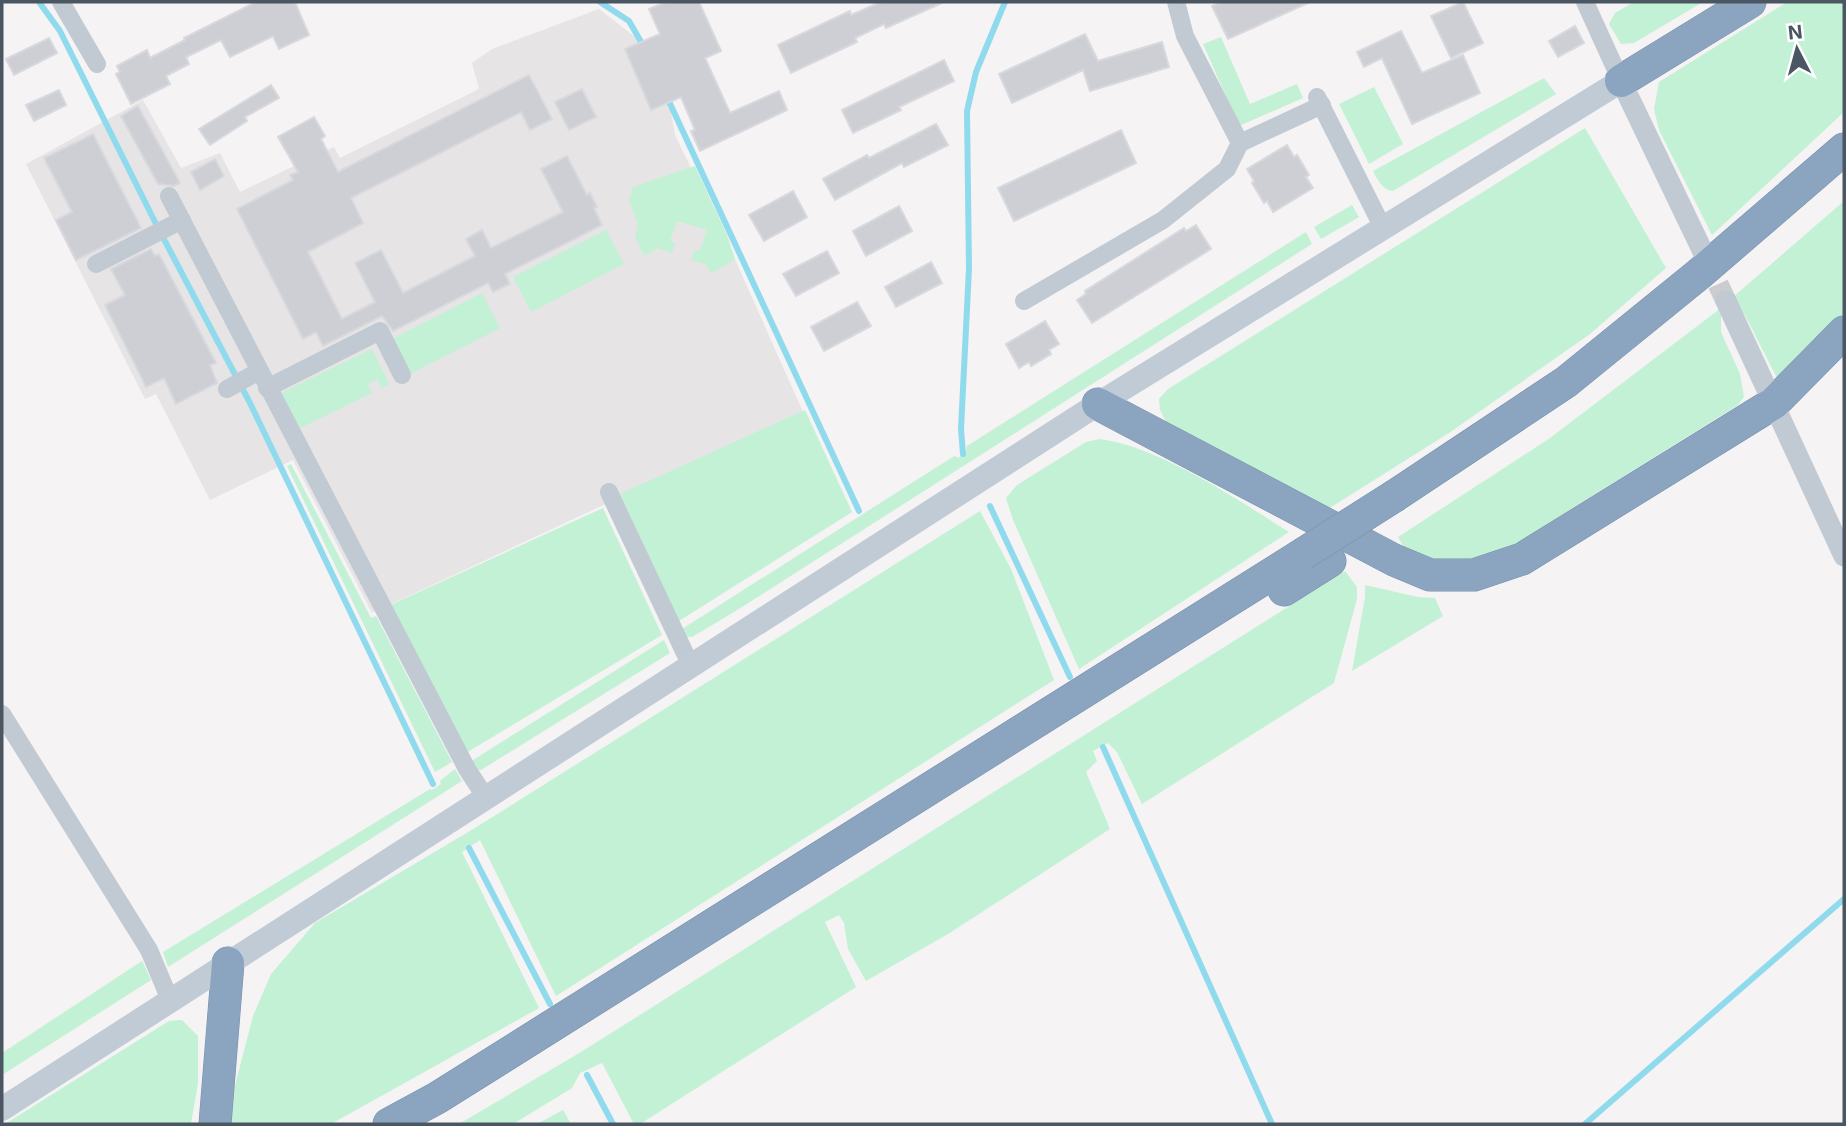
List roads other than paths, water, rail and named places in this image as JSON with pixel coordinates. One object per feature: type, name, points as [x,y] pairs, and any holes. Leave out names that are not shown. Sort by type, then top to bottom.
[{"type":"highway","points":[[1621,81],[1751,2]]},
{"type":"highway","points":[[1408,499],[1566,382],[1699,274],[1844,149]]},
{"type":"highway","points":[[389,1124],[437,1098],[1408,499],[1581,396],[1705,297],[1844,178]]},
{"type":"highway","points":[[1098,404],[1394,560],[1430,575],[1474,575],[1522,559],[1774,403],[1844,332]]},
{"type":"highway","points":[[428,1124],[462,1106],[657,984],[1316,557]]},
{"type":"highway","points":[[215,1124],[228,963]]},
{"type":"main road","points":[[2,1109],[1098,404],[1621,81]]},
{"type":"street","points":[[61,2],[97,64]]},
{"type":"street","points":[[1177,2],[1185,36],[1240,144]]},
{"type":"street","points":[[1585,2],[1704,254]]},
{"type":"street","points":[[1024,301],[1163,220],[1227,169],[1240,144],[1319,100],[1383,228]]},
{"type":"street","points":[[169,196],[176,224],[241,381],[267,388],[380,331],[402,375]]},
{"type":"street","points":[[96,264],[176,224]]},
{"type":"street","points":[[1726,301],[1844,556]]},
{"type":"street","points":[[267,388],[467,769],[486,798]]},
{"type":"street","points":[[609,492],[690,664]]},
{"type":"street","points":[[2,714],[149,950],[170,1000]]},
{"type":"waterway","points":[[39,2],[60,31],[156,224],[250,403],[433,784]]},
{"type":"waterway","points":[[600,2],[629,21],[644,47]]},
{"type":"waterway","points":[[963,454],[961,429],[969,268],[967,111],[976,72],[1005,2]]},
{"type":"waterway","points":[[666,95],[859,511]]},
{"type":"waterway","points":[[990,506],[1070,677]]},
{"type":"waterway","points":[[1103,747],[1272,1124]]},
{"type":"waterway","points":[[469,848],[550,1004]]},
{"type":"waterway","points":[[1585,1124],[1844,899]]},
{"type":"waterway","points":[[587,1075],[613,1124]]},
{"type":"tunnel","points":[[1705,256],[1726,301]]}]
